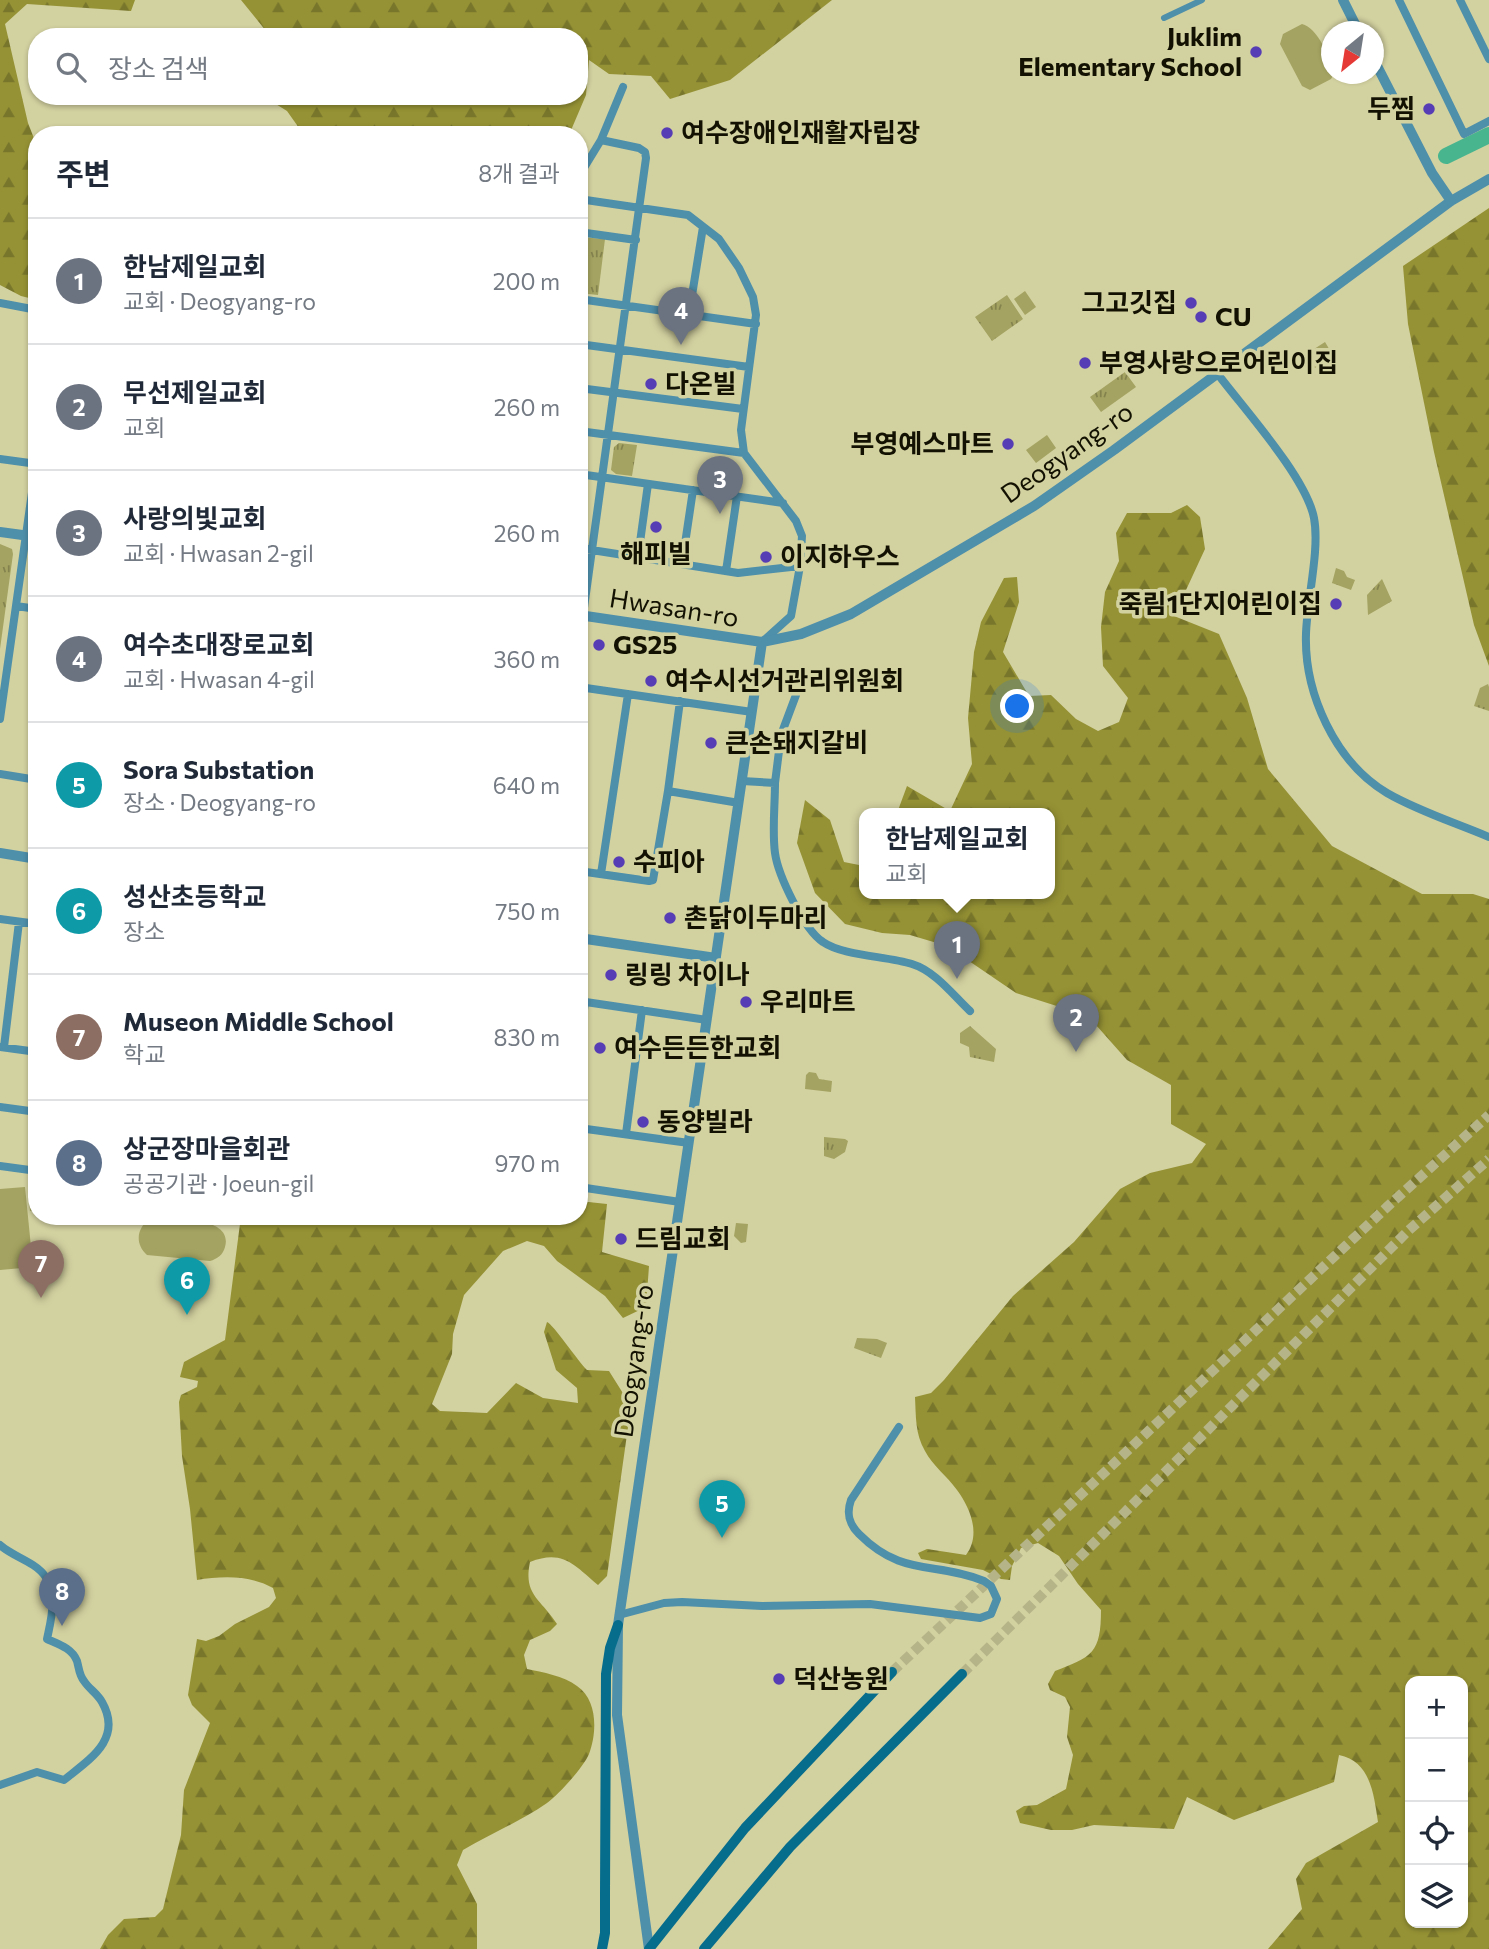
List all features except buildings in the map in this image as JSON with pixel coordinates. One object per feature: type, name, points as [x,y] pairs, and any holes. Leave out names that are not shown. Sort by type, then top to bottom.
[{"type":"main road","points":[[602,1949],[605,1933],[606,1674],[610,1648],[619,1620]]},
{"type":"main road","points":[[649,1949],[754,1817],[892,1672]]},
{"type":"main road","points":[[704,1949],[790,1847],[962,1674]]},
{"type":"street","points":[[1164,18],[1202,0]]},
{"type":"street","points":[[1343,0],[1354,21]]},
{"type":"street","points":[[1399,0],[1464,134],[1489,121]]},
{"type":"street","points":[[1460,0],[1489,59]]},
{"type":"street","points":[[1384,79],[1432,173],[1451,201]]},
{"type":"street","points":[[588,161],[601,140],[623,87]]},
{"type":"street","points":[[588,574],[646,158],[645,152],[639,148],[601,140]]},
{"type":"street","name":"Deogyang-ro","points":[[649,1949],[617,1715],[619,1620],[762,642],[801,634],[851,614],[1034,506],[1451,201],[1489,179]]},
{"type":"street","points":[[588,200],[682,213],[719,239],[739,268],[754,297],[756,324],[741,429],[744,453],[783,503],[802,536],[800,566],[791,616],[762,642]]},
{"type":"street","points":[[689,314],[703,227]]},
{"type":"street","points":[[588,233],[636,240]]},
{"type":"street","points":[[588,300],[756,324]]},
{"type":"street","points":[[0,303],[28,308]]},
{"type":"street","points":[[588,345],[749,367]]},
{"type":"street","points":[[1217,373],[1287,466],[1310,505],[1315,539],[1306,656],[1319,707],[1338,742],[1357,767],[1388,794],[1489,837]]},
{"type":"street","points":[[588,389],[743,409]]},
{"type":"street","points":[[588,432],[744,453]]},
{"type":"street","points":[[0,459],[28,463]]},
{"type":"street","points":[[588,476],[783,503]]},
{"type":"street","points":[[638,557],[648,484]]},
{"type":"street","points":[[682,564],[692,490]]},
{"type":"street","points":[[726,570],[737,496]]},
{"type":"street","points":[[0,532],[28,536]]},
{"type":"street","points":[[588,549],[748,573],[800,566]]},
{"type":"street","points":[[0,719],[16,606],[28,550]]},
{"type":"street","points":[[16,606],[28,608]]},
{"type":"street","name":"Hwasan-ro","points":[[588,616],[762,642]]},
{"type":"street","points":[[588,688],[752,712]]},
{"type":"street","points":[[601,874],[628,694]]},
{"type":"street","points":[[796,695],[781,735],[775,783],[774,850],[796,906],[812,933],[824,943],[913,964],[928,972],[970,1011]]},
{"type":"street","points":[[588,873],[653,880],[680,701]]},
{"type":"street","points":[[0,774],[28,779]]},
{"type":"street","points":[[742,781],[775,783]]},
{"type":"street","points":[[668,791],[739,803]]},
{"type":"street","points":[[0,853],[28,858]]},
{"type":"street","points":[[0,919],[28,923]]},
{"type":"street","points":[[19,922],[2,1047],[28,1051]]},
{"type":"street","points":[[588,939],[716,958]]},
{"type":"street","points":[[588,1003],[707,1020]]},
{"type":"street","points":[[626,1134],[642,1010]]},
{"type":"street","points":[[0,1107],[28,1111]]},
{"type":"street","points":[[588,1129],[689,1143]]},
{"type":"street","points":[[0,1166],[28,1170]]},
{"type":"street","points":[[588,1189],[680,1202]]},
{"type":"street","points":[[619,1620],[663,1603],[682,1602],[762,1605],[870,1604],[973,1618],[991,1614],[997,1599],[991,1586],[984,1581],[895,1561],[862,1536],[849,1521],[848,1507],[851,1500],[899,1427]]},
{"type":"street","points":[[0,1545],[34,1566],[49,1582],[54,1597],[47,1639],[66,1648],[74,1656],[81,1678],[102,1701],[109,1723],[103,1745],[64,1780],[37,1772],[0,1786]]},
{"type":"green space","points":[[0,0],[135,0],[131,11],[27,4],[5,24],[29,126],[28,298],[0,285]]},
{"type":"green space","points":[[241,0],[832,0],[730,80],[670,99],[651,76],[609,74],[589,60],[588,72],[588,28],[264,28]]},
{"type":"green space","points":[[1302,24],[1308,26],[1318,37],[1321,43],[1321,84],[1310,90],[1302,86],[1280,44],[1283,34]]},
{"type":"green space","points":[[277,105],[582,105],[573,126],[298,126],[287,111]]},
{"type":"green space","points":[[1489,208],[1489,666],[1474,625],[1434,452],[1408,324],[1403,266]]},
{"type":"green space","points":[[588,238],[605,239],[598,295],[588,294]]},
{"type":"green space","points":[[1025,291],[1036,307],[1025,315],[1014,299]]},
{"type":"green space","points":[[1007,295],[1023,319],[992,341],[975,317]]},
{"type":"green space","points":[[1325,342],[1334,357],[1330,365],[1314,368],[1311,351]]},
{"type":"green space","points":[[1125,372],[1136,387],[1101,412],[1090,397]]},
{"type":"green space","points":[[1047,435],[1056,448],[1036,463],[1026,450]]},
{"type":"green space","points":[[619,443],[637,445],[632,476],[616,474],[611,470],[614,447]]},
{"type":"green space","points":[[1187,505],[1200,517],[1205,549],[1174,616],[1219,634],[1247,698],[1268,769],[1332,846],[1422,894],[1473,894],[1489,899],[1489,1949],[1268,1949],[1302,1909],[1296,1879],[1306,1863],[1378,1822],[1372,1791],[1364,1772],[1358,1764],[1339,1755],[1334,1782],[1234,1820],[1187,1797],[1174,1829],[1094,1825],[1072,1830],[1051,1830],[1020,1823],[1016,1811],[1024,1806],[1037,1805],[1066,1789],[1073,1755],[1067,1737],[1070,1707],[1065,1697],[1050,1690],[1048,1684],[1055,1671],[1078,1662],[1092,1651],[1099,1636],[1101,1610],[1078,1584],[1059,1556],[1038,1543],[1021,1548],[1012,1566],[1010,1580],[1001,1579],[983,1570],[921,1559],[918,1553],[927,1549],[966,1555],[973,1539],[973,1531],[970,1514],[962,1497],[922,1445],[915,1397],[931,1393],[944,1380],[1013,1296],[1074,1242],[1120,1189],[1150,1173],[1192,1163],[1206,1144],[1171,1124],[1171,1085],[1127,1060],[1088,1016],[1016,993],[947,946],[910,935],[882,933],[845,924],[815,893],[797,843],[805,800],[830,820],[844,862],[859,865],[859,899],[1055,899],[1055,808],[951,808],[972,764],[968,718],[974,652],[981,622],[1004,578],[1017,577],[1019,602],[1003,652],[1029,696],[1051,695],[1076,719],[1098,731],[1119,722],[1128,698],[1103,666],[1101,627],[1105,592],[1119,561],[1116,533],[1127,513],[1171,513]]},
{"type":"green space","points":[[0,544],[12,549],[13,554],[0,649]]},
{"type":"green space","points":[[1336,568],[1355,580],[1351,590],[1332,583]]},
{"type":"green space","points":[[1382,579],[1392,601],[1368,615],[1367,595]]},
{"type":"green space","points":[[1488,684],[1489,711],[1474,706],[1480,688]]},
{"type":"green space","points":[[907,786],[945,808],[899,808]]},
{"type":"green space","points":[[970,1026],[996,1049],[994,1062],[970,1057],[969,1047],[960,1043],[960,1033]]},
{"type":"green space","points":[[809,1072],[816,1073],[819,1079],[832,1081],[831,1092],[805,1089],[806,1075]]},
{"type":"green space","points":[[824,1137],[848,1141],[845,1152],[834,1159],[824,1156]]},
{"type":"green space","points":[[25,1187],[33,1267],[0,1270],[0,1189]]},
{"type":"green space","points":[[588,1202],[607,1204],[602,1252],[649,1266],[646,1307],[623,1318],[605,1296],[557,1261],[544,1246],[527,1241],[503,1251],[464,1295],[453,1334],[452,1354],[432,1404],[440,1411],[487,1413],[516,1383],[543,1398],[578,1403],[577,1388],[556,1370],[544,1332],[547,1322],[587,1370],[609,1371],[631,1406],[607,1576],[598,1585],[567,1561],[551,1557],[530,1562],[528,1573],[531,1590],[557,1624],[550,1631],[530,1640],[524,1655],[527,1669],[566,1680],[584,1692],[594,1717],[592,1746],[576,1773],[547,1803],[463,1850],[457,1865],[477,1904],[477,1949],[100,1949],[108,1935],[124,1919],[155,1917],[163,1909],[181,1835],[184,1790],[210,1723],[192,1705],[188,1695],[197,1639],[206,1641],[219,1636],[235,1624],[269,1607],[276,1598],[273,1588],[255,1581],[226,1577],[197,1580],[182,1456],[179,1402],[181,1395],[197,1387],[198,1381],[180,1377],[184,1362],[225,1340],[240,1225],[588,1225]]},
{"type":"green space","points":[[736,1223],[748,1224],[746,1242],[741,1243],[734,1236]]},
{"type":"green space","points":[[213,1225],[220,1229],[225,1237],[225,1247],[219,1256],[210,1261],[147,1255],[139,1240],[143,1226]]},
{"type":"green space","points":[[857,1338],[877,1339],[887,1343],[881,1358],[854,1348]]},
{"type":"waterway","points":[[1446,156],[1489,135]]},
{"type":"tunnel","points":[[892,1672],[1387,1207],[1489,1115]]},
{"type":"tunnel","points":[[962,1674],[1408,1231],[1489,1159]]},
{"type":"place","name":"Juklim Elementary School","points":[[1256,52]]},
{"type":"place","name":"두찜","points":[[1429,109]]},
{"type":"place","name":"여수장애인재활자립장","points":[[667,133]]},
{"type":"place","name":"그고깃집","points":[[1191,303]]},
{"type":"place","name":"CU","points":[[1201,317]]},
{"type":"place","name":"여수초대장로교회","points":[[681,345]]},
{"type":"place","name":"부영사랑으로어린이집","points":[[1085,363]]},
{"type":"place","name":"다온빌","points":[[651,384]]},
{"type":"place","name":"부영예스마트","points":[[1008,444]]},
{"type":"place","name":"사랑의빛교회","points":[[720,514]]},
{"type":"place","name":"해피빌","points":[[656,527]]},
{"type":"place","name":"이지하우스","points":[[766,557]]},
{"type":"place","name":"죽림1단지어린이집","points":[[1336,604]]},
{"type":"place","name":"GS25","points":[[599,645]]},
{"type":"place","name":"여수시선거관리위원회","points":[[651,681]]},
{"type":"place","name":"큰손돼지갈비","points":[[711,743]]},
{"type":"place","name":"수피아","points":[[619,862]]},
{"type":"place","name":"촌닭이두마리","points":[[670,918]]},
{"type":"place","name":"링링 차이나","points":[[611,975]]},
{"type":"place","name":"한남제일교회","points":[[957,979]]},
{"type":"place","name":"우리마트","points":[[746,1002]]},
{"type":"place","name":"여수든든한교회","points":[[600,1048]]},
{"type":"place","name":"무선제일교회","points":[[1076,1052]]},
{"type":"place","name":"동양빌라","points":[[643,1122]]},
{"type":"place","name":"드림교회","points":[[621,1239]]},
{"type":"place","name":"Museon Middle School","points":[[41,1298]]},
{"type":"place","name":"성산초등학교","points":[[187,1315]]},
{"type":"place","name":"Sora Substation","points":[[722,1538]]},
{"type":"place","name":"상군장마을회관","points":[[62,1626]]},
{"type":"place","name":"덕산농원","points":[[779,1679]]}]
